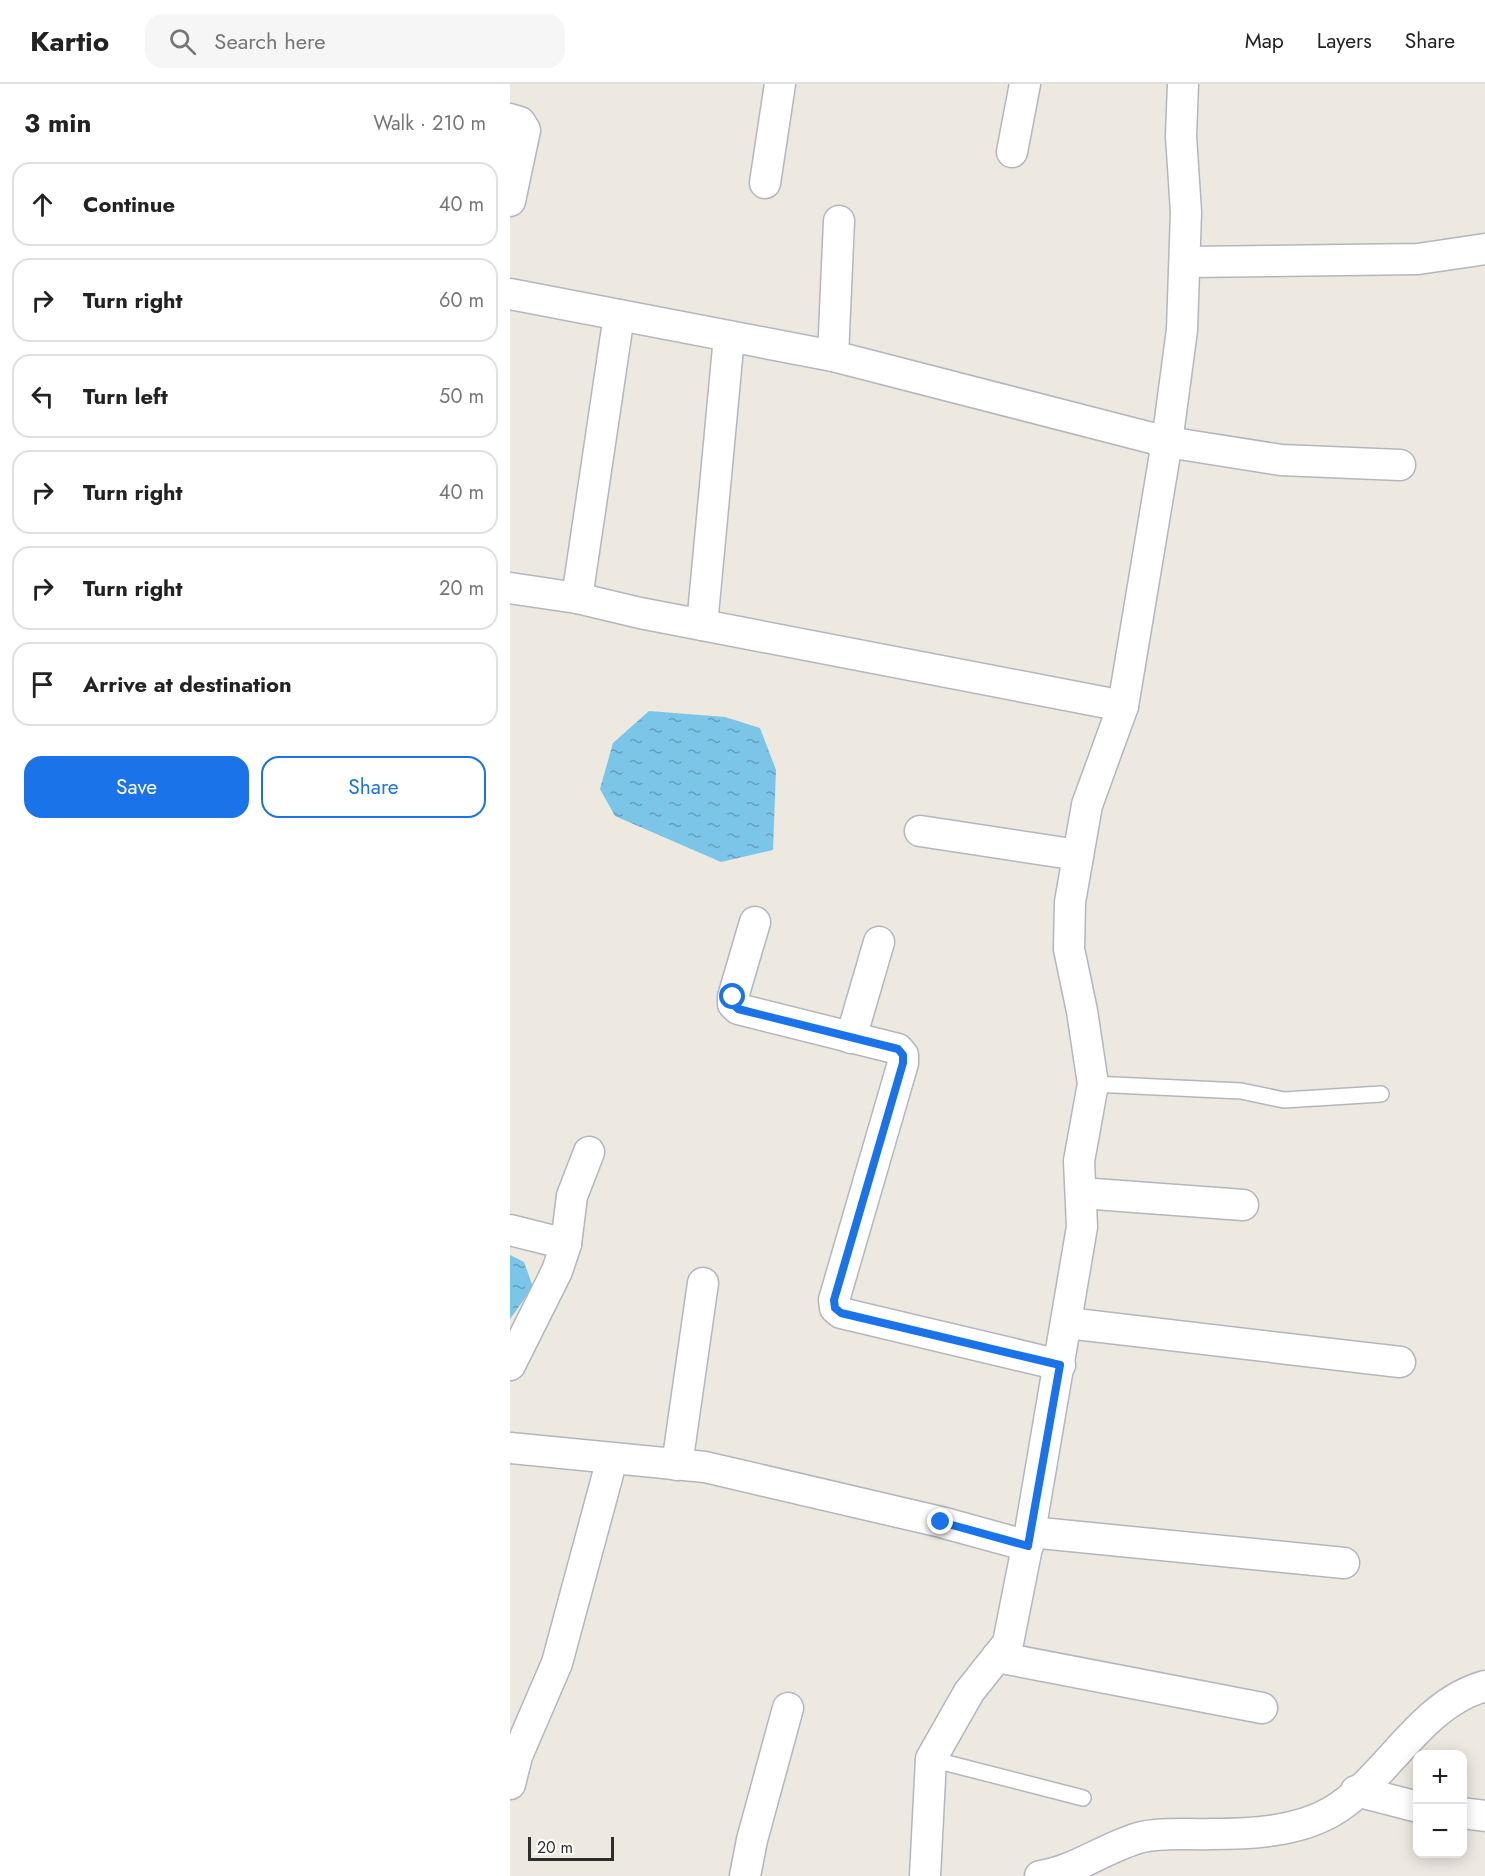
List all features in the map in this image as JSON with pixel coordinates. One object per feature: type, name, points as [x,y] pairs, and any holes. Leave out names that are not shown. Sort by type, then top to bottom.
[{"type":"street","points":[[765,183],[780,84]]},
{"type":"street","points":[[1012,152],[1025,84]]},
{"type":"street","points":[[925,1876],[931,1759],[969,1692],[1008,1643],[1060,1365],[1082,1227],[1079,1161],[1093,1084],[1069,949],[1070,902],[1087,805],[1123,706],[1167,442],[1182,330],[1186,212],[1181,136],[1183,84]]},
{"type":"street","points":[[510,119],[520,122],[525,130],[510,201]]},
{"type":"street","points":[[833,356],[839,221]]},
{"type":"street","points":[[1185,262],[1418,259],[1485,249]]},
{"type":"street","points":[[510,294],[833,356],[1167,442],[1281,460],[1400,465]]},
{"type":"street","points":[[577,598],[619,315]]},
{"type":"street","points":[[702,625],[729,336]]},
{"type":"street","points":[[510,588],[577,598],[702,625],[1123,706]]},
{"type":"street","points":[[920,831],[1078,855]]},
{"type":"street","points":[[755,922],[733,997],[733,1004],[738,1009],[898,1049],[903,1055],[903,1063],[834,1300],[835,1308],[841,1313],[1060,1365]]},
{"type":"street","points":[[851,1038],[879,942]]},
{"type":"street","points":[[510,1365],[558,1271],[566,1244],[572,1196],[589,1152]]},
{"type":"street","points":[[1081,1193],[1243,1205]]},
{"type":"street","points":[[510,1230],[566,1244]]},
{"type":"street","points":[[677,1465],[703,1283]]},
{"type":"street","points":[[1067,1323],[1400,1362]]},
{"type":"street","points":[[510,1448],[705,1467],[1029,1539],[1344,1563]]},
{"type":"street","points":[[510,1784],[517,1756],[558,1663],[612,1459]]},
{"type":"street","points":[[997,1657],[1262,1707]]},
{"type":"street","points":[[1040,1876],[1142,1837],[1284,1829],[1332,1812],[1373,1777],[1426,1720],[1455,1700],[1485,1686]]},
{"type":"street","points":[[745,1876],[752,1840],[788,1708]]},
{"type":"street","points":[[1356,1791],[1413,1806]]},
{"type":"street","points":[[1467,1814],[1485,1816]]},
{"type":"lane","points":[[1093,1084],[1241,1091],[1284,1100],[1382,1094]]},
{"type":"lane","points":[[931,1759],[1083,1798]]},
{"type":"water","points":[[649,711],[725,717],[760,728],[776,770],[773,850],[721,862],[615,816],[600,789],[613,743]]},
{"type":"water","points":[[510,1255],[524,1262],[533,1287],[510,1319]]},
{"type":"route","points":[[733,997],[733,1004],[738,1009],[898,1049],[903,1055],[903,1063],[834,1300],[835,1308],[841,1313],[1060,1365],[1028,1546],[941,1522]]}]
